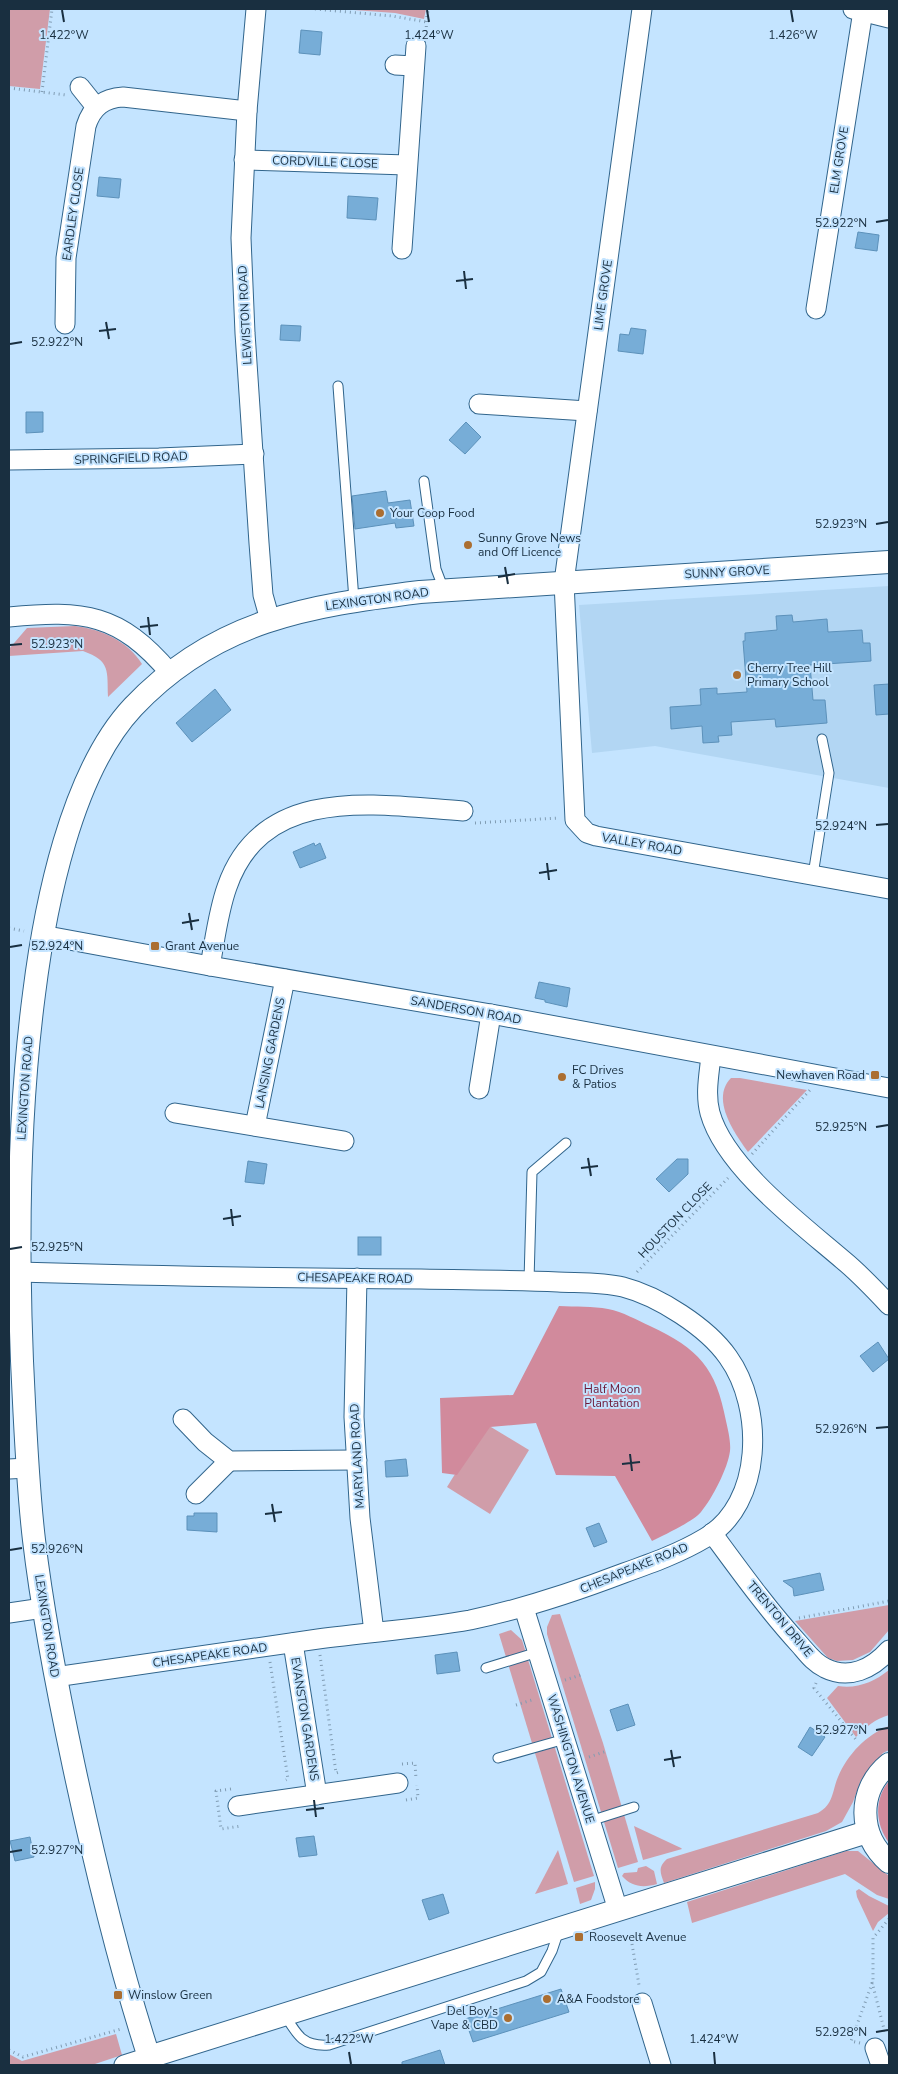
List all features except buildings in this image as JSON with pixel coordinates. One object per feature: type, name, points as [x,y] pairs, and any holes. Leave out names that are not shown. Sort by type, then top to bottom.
[{"type":"street","name":"LEWISTON ROAD","points":[[256,9],[247,111],[241,238],[245,333],[263,595],[270,620]]},
{"type":"street","name":"LIME GROVE","points":[[564,582],[642,9]]},
{"type":"street","points":[[858,10],[889,18]]},
{"type":"street","name":"ELM GROVE","points":[[816,309],[858,10]]},
{"type":"street","points":[[402,249],[407,165],[404,66],[416,46]]},
{"type":"street","points":[[88,97],[124,97],[247,111]]},
{"type":"street","name":"EARDLEY CLOSE","points":[[65,324],[66,258],[88,118],[88,97]]},
{"type":"street","name":"CORDVILLE CLOSE","points":[[244,160],[407,165]]},
{"type":"street","points":[[479,404],[587,411]]},
{"type":"street","name":"SPRINGFIELD ROAD","points":[[9,460],[159,458],[254,454]]},
{"type":"street","name":"SUNNY GROVE","points":[[564,582],[889,562]]},
{"type":"street","name":"LEXINGTON ROAD","points":[[150,2061],[138,2024],[95,1864],[55,1677],[18,1469],[18,1272],[23,1090],[42,935],[54,883],[82,792],[107,741],[132,708],[170,673],[201,651],[236,633],[270,620],[354,600],[444,590],[564,582]]},
{"type":"street","name":"VALLEY ROAD","points":[[564,582],[574,812],[575,820],[586,833],[889,889]]},
{"type":"street","points":[[9,631],[14,616],[78,615],[110,624],[135,637],[153,652],[170,673]]},
{"type":"street","points":[[210,966],[227,887],[241,858],[253,843],[275,826],[296,814],[326,807],[356,804],[463,811]]},
{"type":"street","name":"SANDERSON ROAD","points":[[42,935],[491,1014],[889,1088]]},
{"type":"street","name":"LANSING GARDENS","points":[[255,1126],[285,979]]},
{"type":"street","points":[[479,1089],[491,1014]]},
{"type":"street","points":[[711,1056],[707,1094],[710,1113],[722,1139],[741,1166],[784,1211],[845,1262],[889,1305]]},
{"type":"street","name":"LANSING GARDENS","points":[[175,1113],[344,1141]]},
{"type":"street","name":"CHESAPEAKE ROAD","points":[[18,1272],[529,1281],[623,1287],[678,1312],[720,1346],[732,1362],[747,1396],[752,1434],[751,1470],[736,1507],[723,1524],[712,1533],[652,1563],[587,1588],[524,1608],[467,1620],[55,1677]]},
{"type":"street","name":"MARYLAND ROAD","points":[[357,1278],[354,1417],[360,1518],[374,1632]]},
{"type":"street","points":[[182,1419],[204,1442],[229,1461],[357,1460]]},
{"type":"street","points":[[196,1494],[229,1461]]},
{"type":"street","name":"TRENTON DRIVE","points":[[712,1533],[779,1621],[814,1660],[823,1667],[840,1673],[854,1673],[876,1663],[889,1650]]},
{"type":"street","points":[[9,1614],[43,1608]]},
{"type":"street","name":"WASHINGTON AVENUE","points":[[524,1608],[618,1910]]},
{"type":"street","name":"EVANSTON GARDENS","points":[[292,1643],[317,1795]]},
{"type":"street","points":[[889,1764],[874,1780],[868,1792],[865,1813],[868,1832],[873,1844],[889,1862]]},
{"type":"street","name":"EVANSTON GARDENS","points":[[238,1806],[398,1783]]},
{"type":"street","points":[[124,2065],[150,2061],[285,2014],[868,1832]]},
{"type":"street","points":[[642,2002],[661,2065]]},
{"type":"lane","points":[[338,386],[354,600]]},
{"type":"lane","points":[[424,481],[436,569],[444,590]]},
{"type":"lane","points":[[813,875],[829,773],[822,739]]},
{"type":"lane","points":[[529,1281],[532,1172],[566,1143]]},
{"type":"lane","points":[[486,1668],[538,1652]]},
{"type":"lane","points":[[498,1758],[565,1739]]},
{"type":"lane","points":[[590,1821],[634,1807]]},
{"type":"lane","points":[[285,2014],[296,2033],[308,2044],[329,2045],[526,1981],[541,1972],[552,1951],[560,1928]]},
{"type":"path","points":[[42,92],[52,9]]},
{"type":"path","points":[[315,9],[392,16],[427,22]]},
{"type":"path","points":[[9,88],[88,97]]},
{"type":"path","points":[[463,811],[462,821],[472,824],[562,818],[562,812],[574,812]]},
{"type":"path","name":"HOUSTON CLOSE","points":[[623,1287],[741,1166],[824,1076]]},
{"type":"path","points":[[779,1621],[889,1601]]},
{"type":"path","points":[[823,1667],[814,1688],[858,1742]]},
{"type":"path","points":[[872,1982],[851,2041],[878,2057],[884,2029],[872,1982],[873,1938],[889,1919]]},
{"type":"path","points":[[632,1944],[642,2002]]},
{"type":"path","points":[[9,2050],[23,2057],[138,2024]]},
{"type":"shaded area","points":[[9,9],[50,9],[40,89],[9,86]]},
{"type":"shaded area","points":[[340,9],[426,9],[424,19],[395,13]]},
{"type":"shaded area","name":"Cherry Tree Hill Primary School","points":[[889,586],[889,788],[655,746],[592,753],[579,605]]},
{"type":"shaded area","points":[[75,626],[104,633],[122,643],[142,664],[108,697],[106,668],[99,659],[83,651],[9,656],[9,649],[27,628]]},
{"type":"shaded area","points":[[731,1078],[807,1090],[748,1152],[731,1126],[724,1106],[725,1086]]},
{"type":"shaded area","points":[[486,1424],[529,1450],[490,1514],[447,1487]]},
{"type":"shaded area","points":[[889,1605],[889,1630],[870,1652],[853,1660],[837,1661],[828,1658],[795,1621]]},
{"type":"shaded area","points":[[560,1614],[603,1743],[638,1862],[618,1868],[547,1634],[547,1627],[552,1615]]},
{"type":"shaded area","points":[[511,1630],[522,1640],[594,1876],[574,1882],[499,1634]]},
{"type":"shaded area","points":[[889,1670],[889,1715],[871,1724],[856,1737],[827,1698],[838,1686],[845,1687],[865,1684]]},
{"type":"shaded area","points":[[889,1726],[889,1750],[883,1753],[861,1780],[853,1802],[842,1822],[826,1831],[664,1883],[661,1870],[662,1865],[667,1859],[818,1813],[830,1801],[838,1777],[852,1753],[865,1740]]},
{"type":"shaded area","points":[[634,1826],[681,1848],[682,1849],[643,1860]]},
{"type":"shaded area","points":[[558,1850],[568,1884],[535,1894]]},
{"type":"shaded area","points":[[846,1851],[858,1851],[889,1876],[889,1899],[877,1895],[845,1874],[692,1923],[687,1902]]},
{"type":"shaded area","points":[[646,1866],[654,1871],[657,1884],[638,1886],[622,1876],[624,1873],[637,1872],[638,1868]]},
{"type":"shaded area","points":[[595,1882],[595,1889],[591,1900],[580,1904],[576,1888]]},
{"type":"shaded area","points":[[859,1889],[889,1906],[889,1913],[878,1922],[873,1931],[857,1897],[856,1891]]},
{"type":"shaded area","points":[[116,2034],[122,2055],[92,2065],[9,2065],[9,2054],[22,2061]]},
{"type":"green space","name":"Half Moon Plantation","points":[[559,1306],[596,1307],[614,1310],[630,1316],[681,1343],[693,1352],[703,1362],[717,1387],[730,1444],[729,1458],[723,1474],[710,1499],[697,1516],[652,1541],[615,1476],[556,1475],[536,1423],[490,1427],[457,1475],[442,1473],[440,1398],[513,1395]]},
{"type":"green space","points":[[889,1781],[889,1843],[881,1828],[878,1812],[881,1796]]},
{"type":"place","name":"Your Coop Food","points":[[380,513]]},
{"type":"place","name":"Sunny Grove News and Off Licence","points":[[468,545]]},
{"type":"place","name":"Cherry Tree Hill Primary School","points":[[737,675]]},
{"type":"place","name":"Grant Avenue","points":[[155,946]]},
{"type":"place","name":"Newhaven Road","points":[[875,1075]]},
{"type":"place","name":"FC Drives & Patios","points":[[562,1077]]},
{"type":"place","name":"Roosevelt Avenue","points":[[579,1937]]},
{"type":"place","name":"Winslow Green","points":[[118,1995]]},
{"type":"place","name":"A&A Foodstore","points":[[547,1999]]},
{"type":"place","name":"Del Boy's Vape & CBD","points":[[508,2018]]}]
